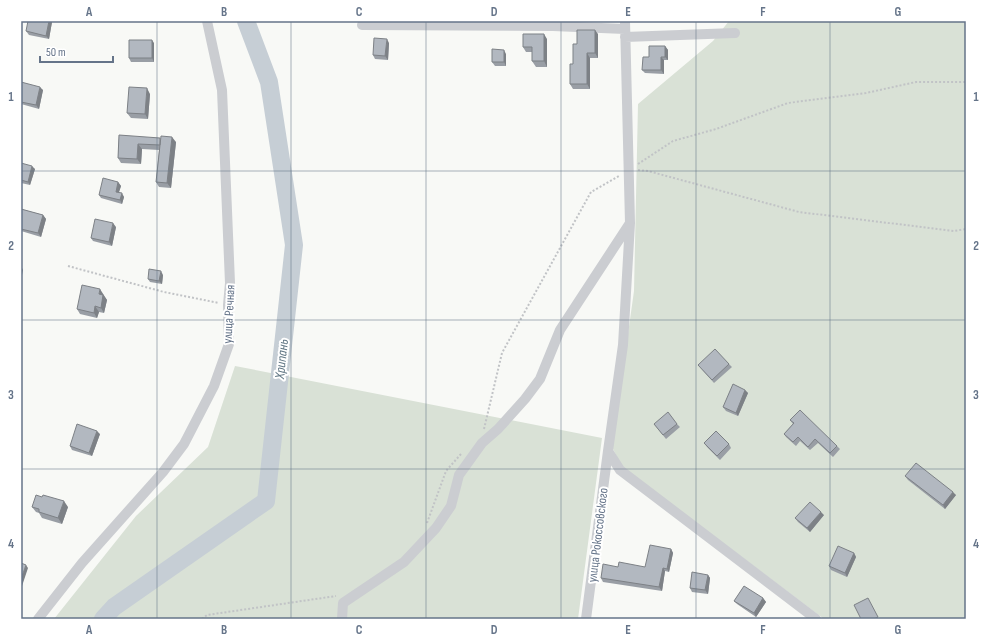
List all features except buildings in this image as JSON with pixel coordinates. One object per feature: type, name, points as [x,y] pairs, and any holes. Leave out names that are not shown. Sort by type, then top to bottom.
[{"type":"street","name":"улица Речная","points":[[38,619],[82,563],[163,472],[184,444],[214,386],[229,344],[228,305],[230,283],[222,90],[207,21]]},
{"type":"street","points":[[362,25],[553,26],[735,33]]},
{"type":"street","name":"улица Рокоссовского","points":[[586,619],[623,345],[630,223],[625,29]]},
{"type":"street","points":[[342,619],[343,604],[404,562],[436,528],[451,506],[459,475],[482,443],[498,429],[525,399],[540,379],[560,330],[630,223]]},
{"type":"street","points":[[608,451],[620,470],[814,618]]},
{"type":"path","points":[[479,433],[484,428],[502,354],[591,192],[629,170],[673,141],[716,129],[788,103],[866,93],[916,82],[966,82]]},
{"type":"path","points":[[648,171],[799,212],[954,231],[966,229]]},
{"type":"path","points":[[68,266],[164,292],[228,305]]},
{"type":"path","points":[[425,527],[446,471],[465,450]]},
{"type":"path","points":[[202,619],[207,615],[343,595]]},
{"type":"shaded area","points":[[729,21],[966,21],[966,619],[824,619],[622,467],[612,447],[634,291],[638,104],[713,41]]},
{"type":"shaded area","points":[[235,366],[602,438],[578,619],[54,619],[136,516],[208,447]]},
{"type":"waterway","name":"Хрипань","points":[[103,619],[114,607],[266,501],[294,245],[269,82],[246,21]]}]
